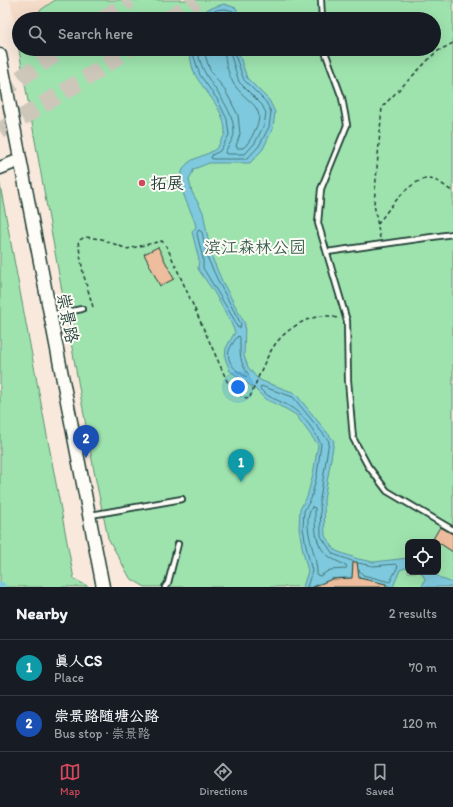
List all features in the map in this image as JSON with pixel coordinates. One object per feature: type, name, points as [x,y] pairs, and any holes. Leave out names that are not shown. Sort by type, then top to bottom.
[{"type":"street","name":"崇景路","points":[[0,55],[2,82],[20,160],[103,587]]},
{"type":"street","points":[[0,168],[20,160]]},
{"type":"lane","points":[[322,0],[322,12]]},
{"type":"lane","points":[[327,56],[342,98],[347,125],[321,189],[318,223],[346,319],[348,380],[353,438],[368,466],[387,491],[453,530]]},
{"type":"lane","points":[[327,252],[453,234]]},
{"type":"lane","points":[[50,315],[82,309]]},
{"type":"lane","points":[[89,515],[182,499]]},
{"type":"lane","points":[[165,587],[168,582],[178,544]]},
{"type":"path","points":[[441,49],[453,43]]},
{"type":"path","points":[[381,244],[374,204],[382,108],[432,56]]},
{"type":"path","points":[[377,225],[406,189],[418,181],[434,179],[453,192]]},
{"type":"path","points":[[93,307],[83,273],[78,241],[85,237],[102,239],[127,249],[162,241],[167,247],[232,392],[249,399],[274,345],[292,328],[309,319],[323,316],[346,319]]},
{"type":"shaded area","points":[[10,0],[55,0],[38,12],[12,12]]},
{"type":"green space","name":"滨江森林公园","points":[[55,0],[453,0],[453,587],[145,587],[130,578],[108,538],[94,471],[20,56],[441,56],[441,12],[38,12]]},
{"type":"green space","points":[[0,185],[74,579],[89,587],[0,587]]},
{"type":"water","points":[[224,4],[236,8],[238,12],[205,12],[208,9]]},
{"type":"water","points":[[190,56],[240,56],[247,78],[269,100],[275,112],[273,128],[263,149],[250,163],[209,163],[194,169],[189,180],[192,192],[203,212],[211,255],[222,281],[245,324],[244,356],[248,367],[257,378],[262,381],[295,393],[334,441],[324,500],[325,536],[336,551],[358,559],[374,562],[405,558],[405,568],[400,570],[393,587],[378,582],[348,578],[332,579],[327,587],[303,587],[308,571],[299,528],[300,509],[307,497],[318,445],[296,415],[265,399],[254,388],[230,371],[225,358],[226,348],[235,332],[214,292],[198,269],[199,260],[192,232],[196,227],[183,193],[181,179],[184,167],[192,160],[213,151],[218,147],[225,132],[219,110],[195,75]]},
{"type":"water","points":[[423,575],[437,575],[442,579],[453,583],[453,587],[422,587],[425,579]]},
{"type":"building","points":[[158,247],[174,279],[160,286],[144,254]]},
{"type":"building","points":[[440,527],[453,534],[453,552],[441,544],[441,539],[433,539]]},
{"type":"building","points":[[353,562],[357,562],[359,578],[386,584],[386,587],[313,587],[332,579],[352,578]]},
{"type":"tunnel","points":[[114,12],[130,0]]},
{"type":"tunnel","points":[[179,12],[196,0]]},
{"type":"tunnel","points":[[0,93],[52,56]]},
{"type":"tunnel","points":[[0,131],[94,73],[118,56]]},
{"type":"place","name":"拓展","points":[[142,183]]},
{"type":"place","name":"崇景路随塘公路","points":[[86,458]]},
{"type":"place","name":"真人CS","points":[[241,482]]}]
